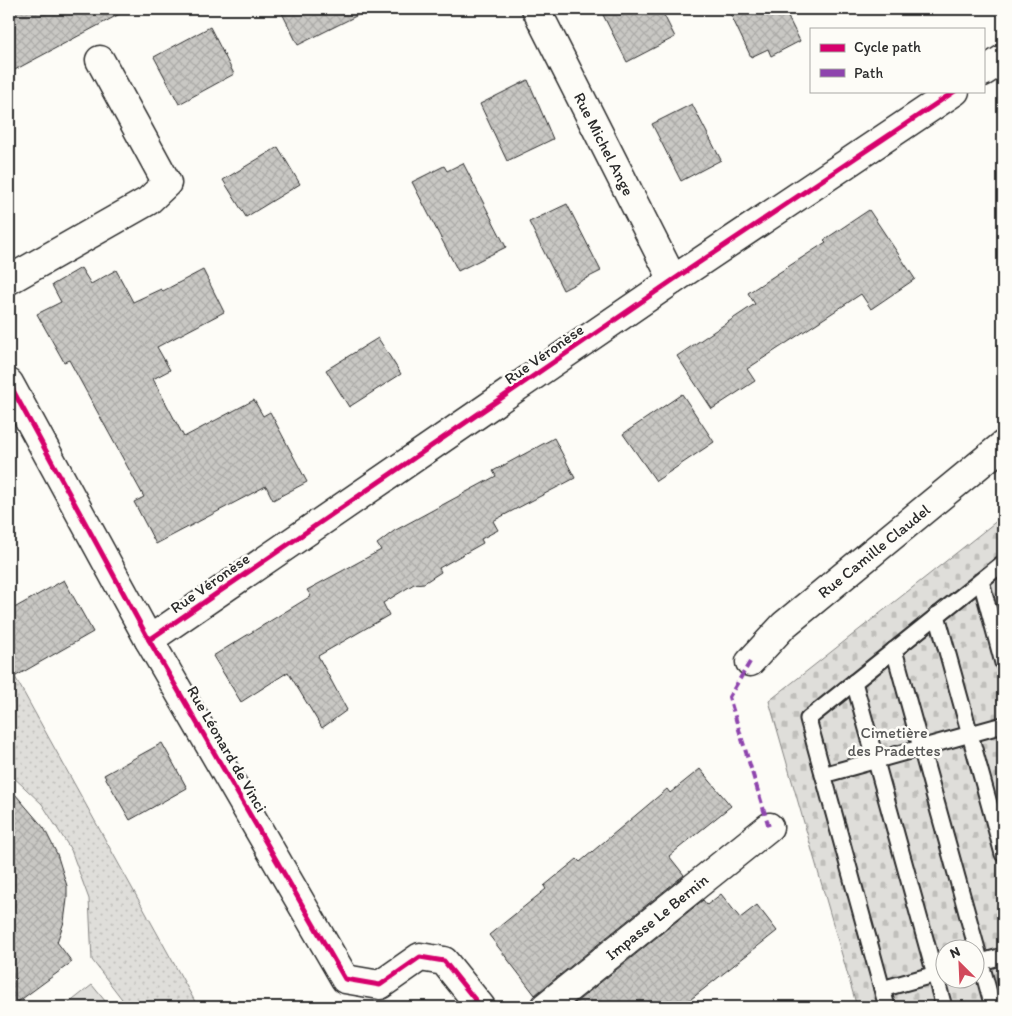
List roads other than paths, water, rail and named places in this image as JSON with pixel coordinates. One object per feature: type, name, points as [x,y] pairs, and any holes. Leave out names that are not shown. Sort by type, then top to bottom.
[{"type":"street","name":"Rue Michel Ange","points":[[536,9],[673,280]]},
{"type":"street","points":[[984,71],[1003,59]]},
{"type":"street","points":[[9,280],[148,201],[167,183],[100,60]]},
{"type":"street","name":"Rue Véronèse","points":[[149,640],[673,280],[954,92]]},
{"type":"street","name":"Rue Léonard de Vinci","points":[[9,382],[149,640],[345,979],[380,985],[420,957],[444,960],[481,1007]]},
{"type":"street","name":"Rue Camille Claudel","points":[[750,662],[784,625],[1003,445]]},
{"type":"street","name":"Impasse Le Bernin","points":[[545,1007],[769,827]]},
{"type":"lane","points":[[887,1007],[808,719],[1003,563]]},
{"type":"lane","points":[[981,582],[1003,663]]},
{"type":"lane","points":[[937,615],[1003,854]]},
{"type":"lane","points":[[894,650],[971,938]]},
{"type":"lane","points":[[854,682],[934,953]]},
{"type":"lane","points":[[823,775],[1003,725]]},
{"type":"lane","points":[[984,961],[1003,956]]},
{"type":"lane","points":[[882,989],[934,975]]},
{"type":"lane","points":[[984,982],[993,1007]]},
{"type":"lane","points":[[942,988],[944,1007]]},
{"type":"park label","name":"Cimetière des Pradettes","points":[[894,741]]}]
